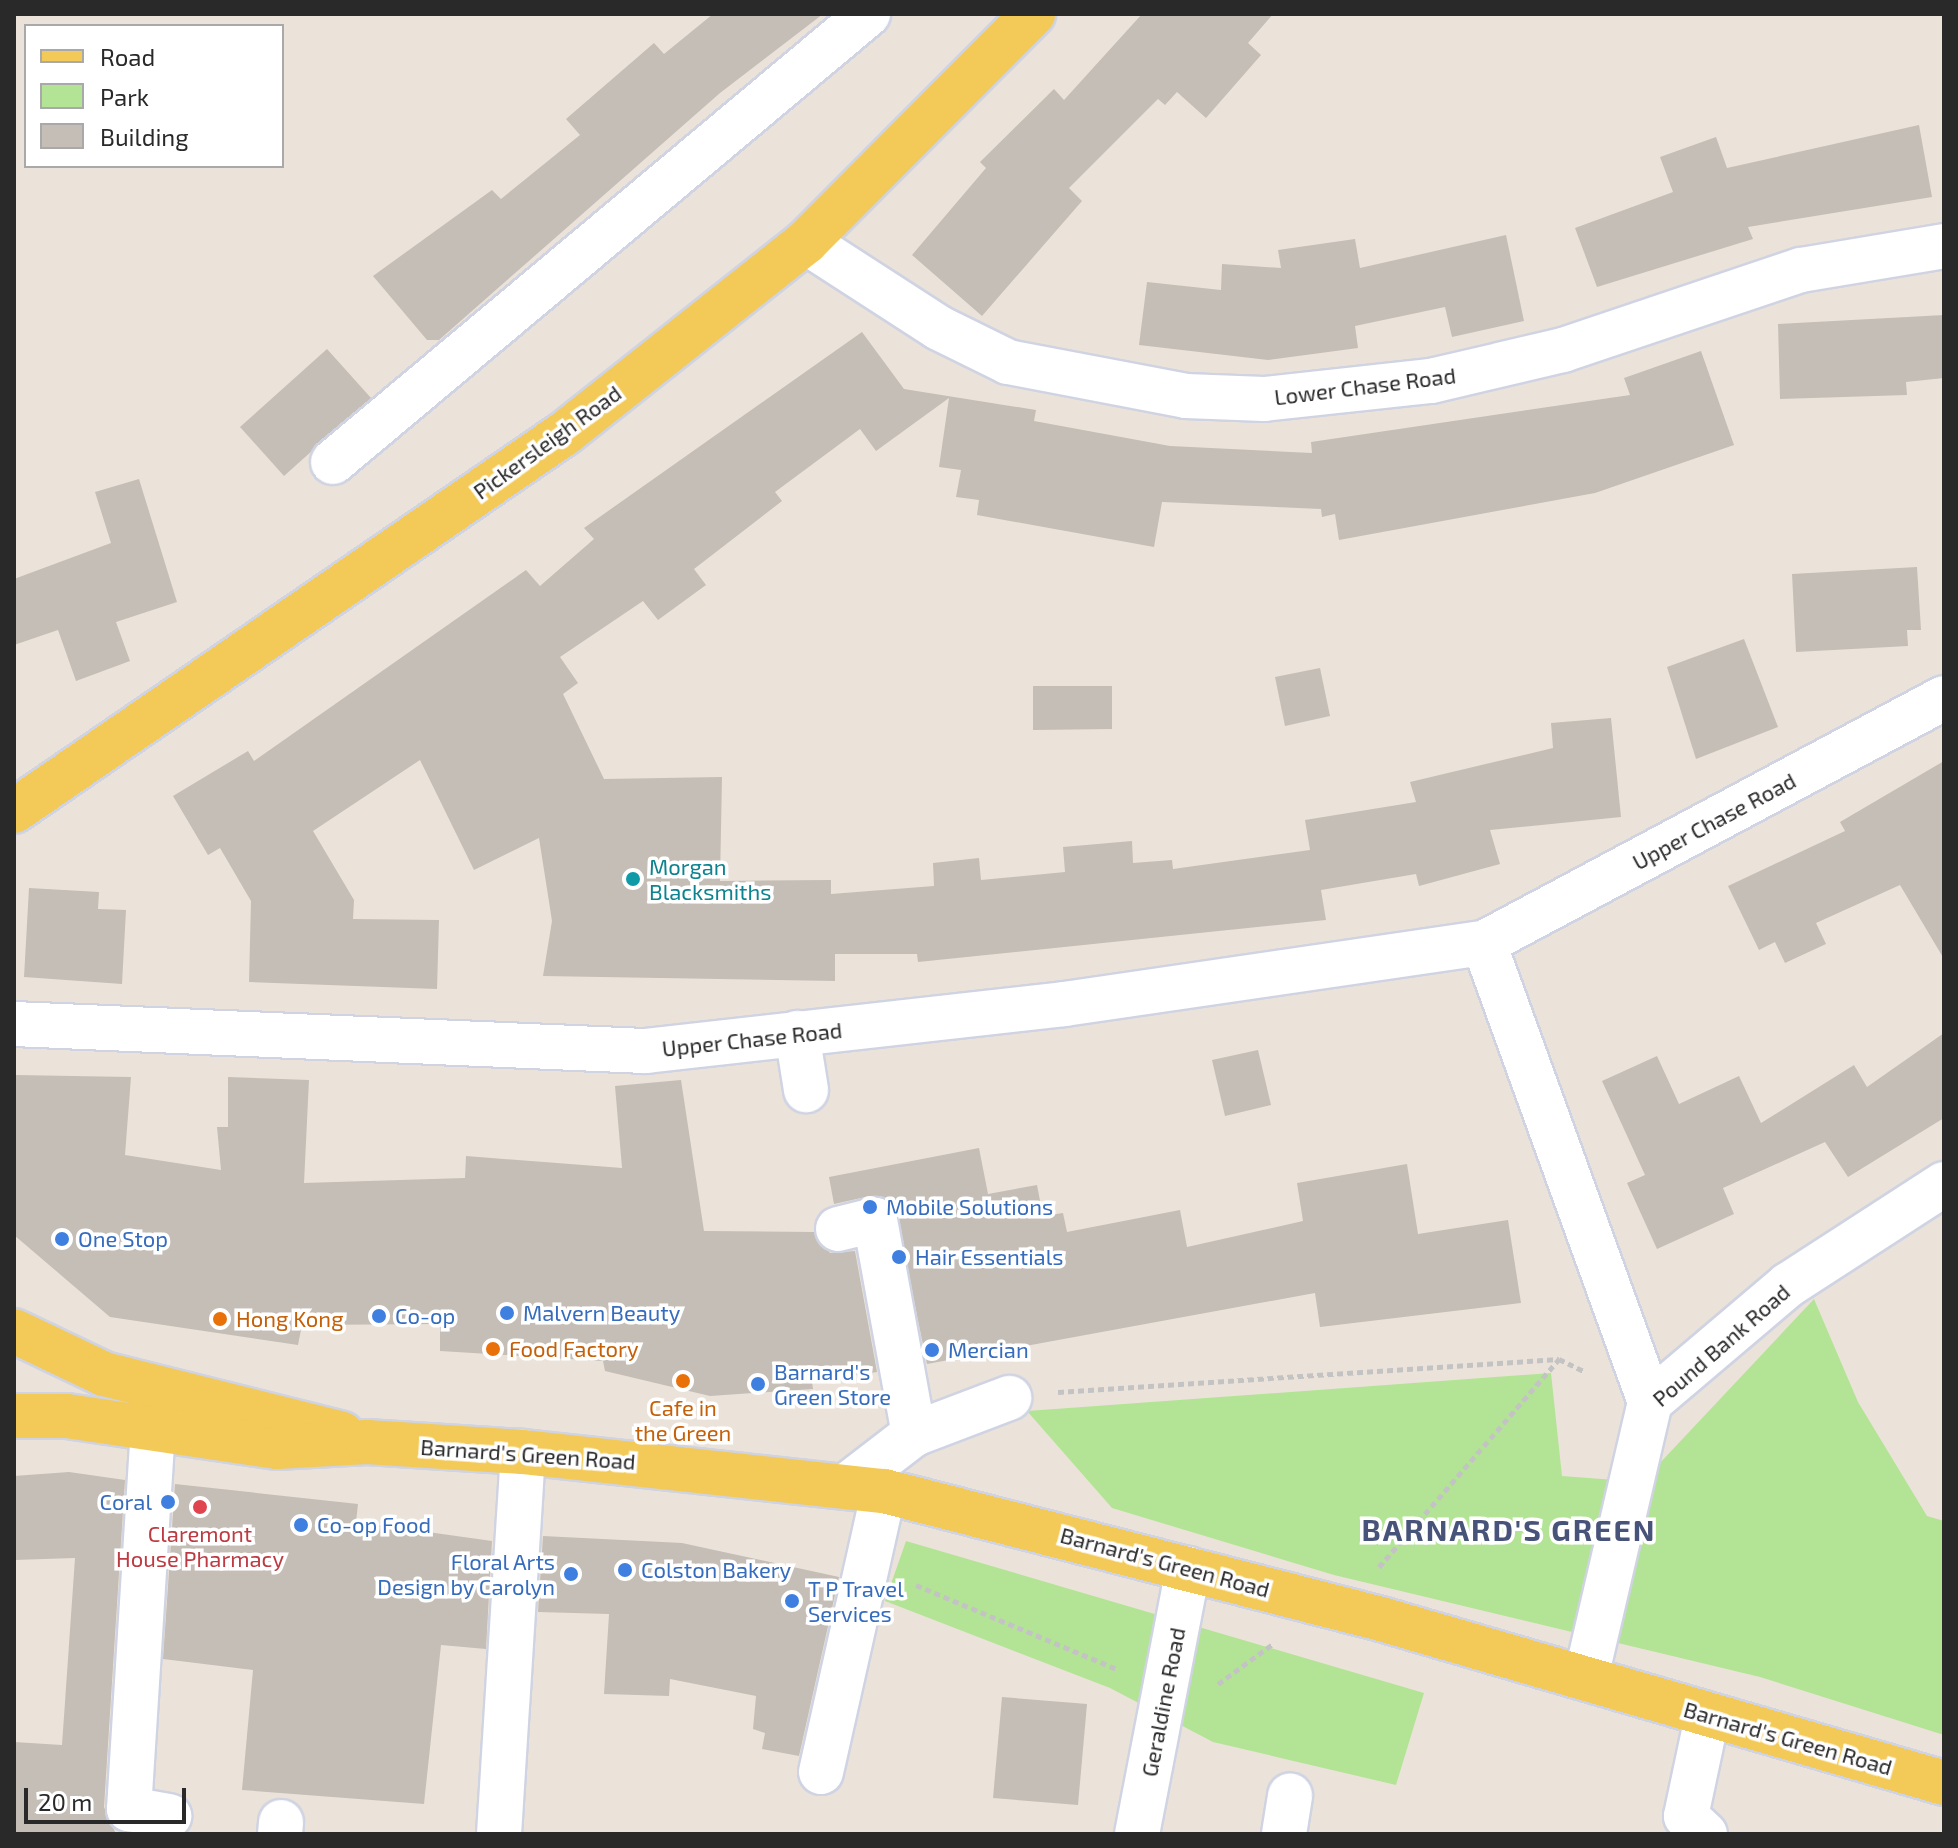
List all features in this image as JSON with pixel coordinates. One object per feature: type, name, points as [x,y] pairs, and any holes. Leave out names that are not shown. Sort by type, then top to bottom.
[{"type":"main road","name":"Pickersleigh Road","points":[[14,811],[565,433],[806,242],[1033,14]]},
{"type":"main road","name":"Barnard's Green Road","points":[[14,1331],[104,1374],[367,1442]]},
{"type":"main road","name":"Barnard's Green Road","points":[[14,1416],[153,1428],[277,1447],[367,1442],[523,1452],[867,1487],[1381,1619],[1586,1677],[1707,1717],[1944,1783]]},
{"type":"street","points":[[333,462],[868,14]]},
{"type":"street","name":"Lower Chase Road","points":[[806,242],[939,328],[1008,362],[1108,385],[1264,399],[1431,381],[1563,350],[1801,270],[1944,246]]},
{"type":"street","name":"Upper Chase Road","points":[[14,1024],[646,1051],[1064,1004],[1484,943],[1944,698]]},
{"type":"street","points":[[1484,943],[1650,1402]]},
{"type":"street","points":[[797,1033],[806,1090]]},
{"type":"street","name":"Pound Bank Road","points":[[1586,1677],[1650,1402],[1788,1285],[1944,1184]]},
{"type":"street","points":[[838,1229],[875,1220],[914,1434]]},
{"type":"street","points":[[821,1772],[868,1566],[867,1487],[914,1434],[1009,1398]]},
{"type":"street","points":[[153,1428],[129,1809],[169,1816]]},
{"type":"street","points":[[499,1834],[523,1452]]},
{"type":"street","name":"Geraldine Road","points":[[1137,1834],[1188,1569]]},
{"type":"street","points":[[1705,1834],[1686,1816],[1707,1717]]},
{"type":"path","points":[[1009,1398],[1559,1359],[1650,1402]]},
{"type":"path","points":[[1381,1619],[1375,1571],[1559,1359]]},
{"type":"path","points":[[868,1566],[1165,1689],[1213,1688],[1287,1634]]},
{"type":"green space","points":[[1814,1299],[1858,1402],[1927,1516],[1944,1521],[1944,1735],[1760,1677],[1334,1575],[1112,1508],[1027,1411],[1551,1373],[1562,1476],[1642,1482]]},
{"type":"green space","points":[[906,1541],[1424,1693],[1396,1785],[1213,1742],[1110,1688],[885,1601]]},
{"type":"building","points":[[713,14],[823,14],[720,93],[439,340],[427,340],[373,276],[492,190],[501,199],[580,135],[566,119],[654,43],[664,54]]},
{"type":"building","points":[[1142,14],[1273,14],[1248,43],[1261,55],[1206,118],[1177,92],[1165,105],[1158,99],[1069,188],[1082,201],[982,316],[912,255],[986,168],[980,162],[1054,89],[1064,100]]},
{"type":"building","points":[[1919,125],[1932,197],[1748,227],[1753,239],[1597,287],[1575,228],[1673,192],[1660,157],[1716,137],[1727,168]]},
{"type":"building","points":[[1506,235],[1524,321],[1452,337],[1445,307],[1355,326],[1358,348],[1268,360],[1139,345],[1147,282],[1221,290],[1222,264],[1281,268],[1278,250],[1355,239],[1360,268]]},
{"type":"building","points":[[1944,315],[1944,378],[1906,382],[1907,395],[1780,399],[1778,324]]},
{"type":"building","points":[[862,332],[904,389],[1036,410],[1034,421],[1170,446],[1312,453],[1311,442],[1630,395],[1624,378],[1701,351],[1734,445],[1595,493],[1339,540],[1335,514],[1322,517],[1321,509],[1162,502],[1154,547],[977,515],[979,500],[956,497],[961,470],[939,467],[949,398],[876,451],[860,429],[775,492],[782,501],[694,569],[706,585],[658,620],[643,601],[560,657],[578,683],[563,694],[604,779],[722,777],[720,881],[831,880],[831,894],[934,886],[933,863],[979,858],[981,880],[1065,872],[1063,847],[1132,841],[1133,863],[1172,860],[1173,869],[1310,850],[1305,820],[1416,802],[1410,782],[1553,748],[1551,723],[1611,718],[1621,817],[1490,830],[1500,864],[1419,886],[1416,874],[1321,890],[1326,920],[918,962],[917,954],[835,954],[835,981],[543,976],[552,921],[539,838],[474,870],[420,760],[313,831],[354,900],[353,919],[439,920],[437,989],[249,982],[251,901],[220,848],[208,855],[173,796],[248,751],[254,761],[526,570],[540,586],[594,539],[584,528]]},
{"type":"building","points":[[327,349],[371,398],[284,476],[240,427]]},
{"type":"building","points":[[139,479],[177,602],[116,622],[130,661],[76,681],[58,630],[14,645],[14,579],[111,543],[95,492]]},
{"type":"building","points":[[1917,567],[1921,630],[1907,630],[1908,646],[1796,652],[1792,574]]},
{"type":"building","points":[[1744,639],[1778,727],[1696,759],[1667,667]]},
{"type":"building","points":[[1320,668],[1330,716],[1285,726],[1275,677]]},
{"type":"building","points":[[1033,686],[1112,686],[1112,729],[1033,730]]},
{"type":"building","points":[[1944,761],[1944,959],[1900,885],[1816,923],[1826,944],[1785,963],[1775,942],[1759,950],[1728,886],[1845,831],[1840,822]]},
{"type":"building","points":[[29,888],[99,892],[98,909],[126,910],[122,984],[24,977]]},
{"type":"building","points":[[1944,1033],[1944,1118],[1848,1177],[1825,1142],[1723,1188],[1734,1214],[1657,1249],[1627,1183],[1645,1175],[1602,1081],[1657,1056],[1679,1104],[1739,1076],[1761,1123],[1854,1065],[1867,1087]]},
{"type":"building","points":[[1258,1050],[1271,1105],[1225,1116],[1212,1060]]},
{"type":"building","points":[[14,1075],[131,1077],[125,1155],[221,1170],[217,1127],[228,1127],[228,1077],[309,1080],[304,1183],[465,1178],[466,1156],[622,1168],[615,1086],[681,1080],[704,1231],[814,1232],[830,1253],[855,1251],[877,1372],[812,1382],[813,1389],[710,1396],[605,1371],[603,1361],[440,1351],[440,1324],[302,1325],[298,1345],[110,1317],[14,1235]]},
{"type":"building","points":[[979,1148],[988,1194],[1037,1185],[1043,1216],[1063,1213],[1067,1232],[1180,1210],[1187,1247],[1303,1221],[1297,1183],[1407,1164],[1418,1234],[1508,1220],[1521,1303],[1320,1327],[1315,1293],[927,1364],[894,1204],[870,1196],[834,1204],[829,1177]]},
{"type":"building","points":[[69,1472],[125,1480],[104,1807],[116,1834],[14,1834],[14,1742],[62,1745],[75,1558],[14,1560],[14,1476]]},
{"type":"building","points":[[175,1484],[358,1504],[356,1522],[492,1541],[486,1649],[441,1645],[424,1804],[242,1790],[253,1670],[163,1659]]},
{"type":"building","points":[[543,1536],[682,1543],[839,1577],[799,1756],[762,1749],[765,1733],[753,1729],[756,1696],[670,1679],[669,1696],[604,1694],[609,1614],[538,1612]]},
{"type":"building","points":[[1002,1697],[1087,1704],[1078,1805],[993,1798]]},
{"type":"place","name":"Morgan Blacksmiths","points":[[633,879]]},
{"type":"place","name":"Mobile Solutions","points":[[870,1207]]},
{"type":"place","name":"One Stop","points":[[62,1239]]},
{"type":"place","name":"Hair Essentials","points":[[899,1257]]},
{"type":"place","name":"Malvern Beauty","points":[[507,1313]]},
{"type":"place","name":"Co-op","points":[[379,1316]]},
{"type":"place","name":"Hong Kong","points":[[220,1319]]},
{"type":"place","name":"Food Factory","points":[[493,1349]]},
{"type":"place","name":"Mercian","points":[[932,1350]]},
{"type":"place","name":"Cafe in the Green","points":[[683,1381]]},
{"type":"place","name":"Barnard's Green Store","points":[[758,1384]]},
{"type":"place","name":"Coral","points":[[168,1502]]},
{"type":"place","name":"Claremont House Pharmacy","points":[[200,1507]]},
{"type":"place","name":"Co-op Food","points":[[301,1525]]},
{"type":"place","name":"Colston Bakery","points":[[625,1570]]},
{"type":"place","name":"Floral Arts Design by Carolyn","points":[[571,1574]]},
{"type":"place","name":"T P Travel Services","points":[[792,1601]]},
{"type":"district","name":"BARNARD'S GREEN","points":[[1509,1529]]}]
